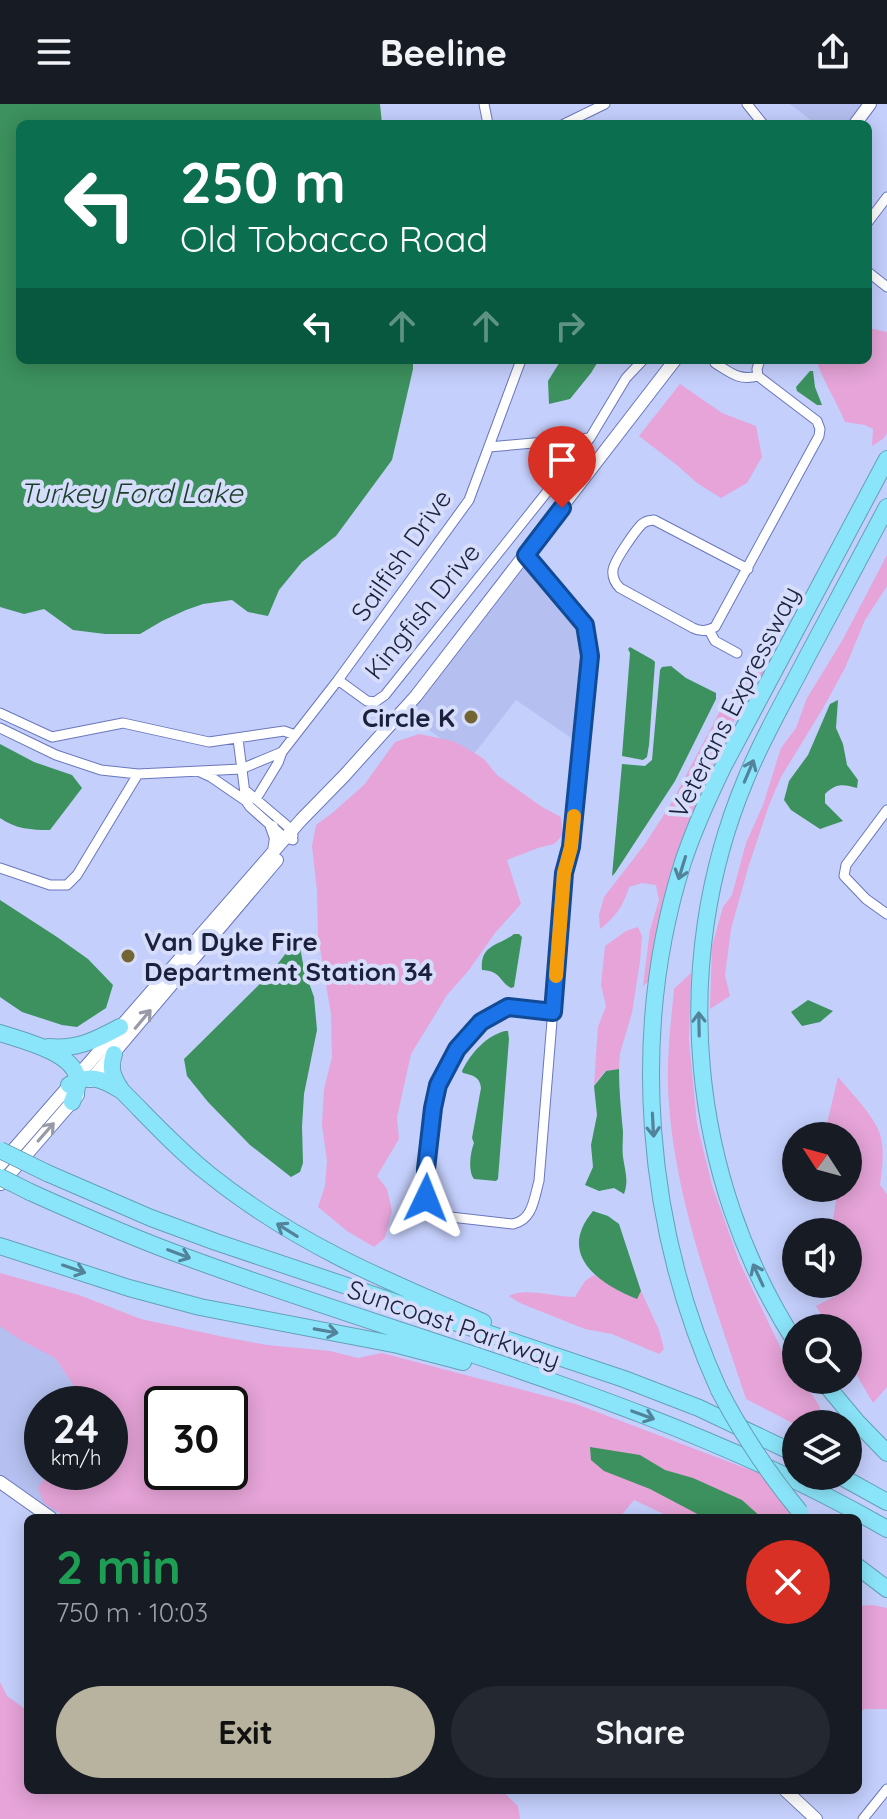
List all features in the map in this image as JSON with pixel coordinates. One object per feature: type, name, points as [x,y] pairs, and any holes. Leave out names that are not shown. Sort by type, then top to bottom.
[{"type":"highway","name":"Veterans Expressway","points":[[802,1514],[760,1462],[740,1430],[701,1349],[682,1291],[660,1191],[653,1126],[652,1059],[656,997],[671,907],[683,863],[705,805],[887,459]]},
{"type":"highway","name":"Veterans Expressway","points":[[782,1320],[748,1254],[719,1172],[706,1109],[700,1054],[699,995],[703,938],[718,859],[744,782],[887,507]]},
{"type":"highway","points":[[39,1047],[73,1047],[94,1041],[120,1027]]},
{"type":"highway","points":[[0,1033],[67,1061],[79,1080],[72,1102]]},
{"type":"highway","points":[[114,1054],[112,1071],[122,1091],[186,1155],[238,1197],[295,1235],[361,1269],[561,1356]]},
{"type":"highway","points":[[79,1080],[105,1081],[122,1091]]},
{"type":"highway","name":"Suncoast Parkway","points":[[0,1150],[151,1218],[473,1329],[561,1356],[699,1408],[782,1447]]},
{"type":"highway","name":"Suncoast Parkway","points":[[0,1177],[185,1257],[569,1388],[715,1443],[859,1514]]},
{"type":"highway","points":[[1,1245],[176,1301],[398,1345],[569,1388]]},
{"type":"highway","points":[[834,1394],[887,1453]]},
{"type":"highway","points":[[862,1488],[887,1502]]},
{"type":"highway","name":"Suncoast Parkway","points":[[862,1516],[887,1529]]},
{"type":"highway","points":[[862,1570],[887,1589]]},
{"type":"main road","points":[[79,1080],[114,1054],[290,836],[416,696],[672,364]]},
{"type":"main road","points":[[272,827],[276,838],[274,851]]},
{"type":"main road","points":[[0,1165],[79,1080],[120,1027],[290,836]]},
{"type":"main road","points":[[0,1185],[72,1102]]},
{"type":"main road","points":[[0,1482],[45,1514]]},
{"type":"main road","points":[[789,1794],[816,1819]]},
{"type":"street","points":[[572,120],[605,104]]},
{"type":"street","points":[[747,104],[760,120]]},
{"type":"street","points":[[872,217],[887,197]]},
{"type":"street","name":"Sailfish Drive","points":[[338,680],[469,500],[520,364]]},
{"type":"street","name":"Kingfish Drive","points":[[251,800],[278,763],[282,752],[338,680],[367,701],[375,702],[385,695],[590,438],[626,378],[639,364]]},
{"type":"street","points":[[717,364],[746,379],[758,376]]},
{"type":"street","points":[[748,569],[649,520],[638,528],[614,565],[613,579],[620,588],[693,628],[700,631],[715,627],[748,569],[819,436],[820,429],[813,418],[758,376],[759,364]]},
{"type":"street","points":[[489,447],[590,438]]},
{"type":"street","points":[[526,555],[585,625],[590,656],[571,847],[564,873],[553,1012],[539,1181],[528,1217],[521,1222],[513,1224],[442,1216],[430,1207],[425,1188],[433,1108],[443,1072],[457,1049],[481,1022],[508,1007],[553,1012]]},
{"type":"street","points":[[709,630],[715,641],[737,653]]},
{"type":"street","points":[[0,713],[52,737],[123,723],[209,742],[284,731],[295,735]]},
{"type":"street","points":[[0,728],[56,755],[101,770],[138,774],[241,769],[282,752]]},
{"type":"street","points":[[238,739],[250,807],[272,827],[290,836]]},
{"type":"street","points":[[197,771],[251,800],[290,836]]},
{"type":"street","points":[[0,868],[50,885],[67,885],[77,875],[138,774]]},
{"type":"street","points":[[887,810],[846,865],[844,876],[866,899],[887,914]]},
{"type":"street","points":[[863,1819],[887,1789]]},
{"type":"shaded area","points":[[790,104],[862,104],[849,120],[811,120]]},
{"type":"shaded area","points":[[872,329],[887,332],[887,433],[883,439],[872,446],[873,429],[845,422],[818,364],[872,364]]},
{"type":"shaded area","points":[[680,384],[722,413],[756,426],[762,457],[747,483],[721,498],[697,483],[639,436]]},
{"type":"shaded area","points":[[887,555],[887,586],[865,620],[845,668],[781,777],[769,805],[731,929],[725,975],[730,996],[710,1009],[712,946],[723,907],[732,895],[746,843],[763,805],[781,748],[796,728],[807,698],[842,641]]},
{"type":"shaded area","points":[[529,561],[583,626],[587,658],[580,744],[516,700],[470,759],[406,714]]},
{"type":"shaded area","points":[[766,644],[772,657],[734,721],[680,844],[671,871],[650,980],[643,986],[650,930],[659,900],[656,885],[642,883],[629,887],[618,911],[600,929],[599,915],[604,897],[645,844],[672,802],[721,709],[757,649]]},
{"type":"shaded area","points":[[419,734],[453,741],[484,759],[497,775],[561,817],[563,835],[554,844],[507,860],[521,904],[447,995],[411,1054],[397,1117],[399,1139],[377,1176],[387,1189],[392,1211],[385,1238],[374,1247],[347,1231],[318,1207],[325,1186],[327,1161],[322,1125],[324,1089],[332,1057],[331,1014],[318,936],[312,846],[316,825],[364,785],[395,742]]},
{"type":"shaded area","points":[[638,927],[642,936],[640,961],[619,1069],[605,1071],[594,1085],[598,1027],[606,1006],[601,985],[605,946],[626,931]]},
{"type":"shaded area","points":[[691,973],[689,1040],[697,1124],[712,1185],[739,1261],[782,1351],[782,1394],[812,1394],[820,1410],[782,1410],[782,1418],[746,1399],[696,1245],[677,1166],[668,1086],[674,989]]},
{"type":"shaded area","points":[[838,1077],[862,1104],[880,1134],[883,1160],[880,1185],[887,1194],[887,1387],[873,1403],[862,1384],[862,1314],[821,1314],[816,1306],[832,1298],[862,1298],[862,1218],[833,1218],[836,1202],[862,1202],[862,1122],[827,1122]]},
{"type":"shaded area","points":[[0,1273],[79,1295],[141,1319],[267,1345],[330,1351],[358,1358],[382,1353],[576,1404],[761,1474],[795,1514],[664,1514],[634,1500],[622,1514],[61,1514],[44,1503],[39,1490],[128,1490],[128,1386],[74,1386],[55,1358],[0,1326]]},
{"type":"shaded area","points":[[594,1275],[637,1298],[641,1291],[659,1330],[664,1349],[659,1354],[612,1334],[585,1329],[509,1296],[532,1292],[575,1297],[585,1281]]},
{"type":"shaded area","points":[[0,1288],[93,1386],[24,1386],[24,1490],[68,1490],[55,1514],[48,1514],[0,1479]]},
{"type":"shaded area","points":[[862,1606],[887,1608],[887,1709],[862,1710]]},
{"type":"shaded area","points":[[0,1682],[7,1696],[24,1708],[24,1794],[505,1794],[518,1806],[520,1819],[0,1819]]},
{"type":"water","name":"Turkey Ford Lake","points":[[0,104],[380,104],[382,120],[16,120],[16,364],[413,364],[413,369],[392,460],[336,536],[302,562],[279,590],[268,616],[248,612],[232,600],[186,610],[140,634],[105,634],[73,630],[44,609],[24,614],[0,607]]},
{"type":"water","points":[[559,364],[597,364],[570,399],[549,404],[548,381]]},
{"type":"water","points":[[813,371],[822,405],[817,405],[797,391],[796,387]]},
{"type":"water","points":[[630,647],[655,662],[649,745],[647,757],[643,760],[622,756]]},
{"type":"water","points":[[671,666],[686,678],[716,693],[716,699],[675,781],[612,876],[622,764],[645,766],[652,760],[660,670]]},
{"type":"water","points":[[838,700],[836,728],[847,765],[858,780],[857,788],[840,785],[825,794],[825,803],[843,821],[820,829],[791,810],[784,800],[789,781],[808,755],[830,704]]},
{"type":"water","points":[[0,744],[34,762],[72,775],[82,788],[50,830],[24,828],[0,818]]},
{"type":"water","points":[[0,900],[88,959],[113,985],[106,1008],[77,1027],[22,1012],[0,997]]},
{"type":"water","points":[[514,934],[522,937],[514,987],[511,988],[496,974],[482,970],[482,961],[487,950]]},
{"type":"water","points":[[300,947],[314,997],[317,1030],[304,1094],[303,1163],[300,1172],[291,1177],[250,1145],[208,1102],[187,1076],[184,1059],[269,975],[290,948]]},
{"type":"water","points":[[808,1000],[833,1011],[820,1022],[802,1026],[791,1012]]},
{"type":"water","points":[[508,1031],[509,1039],[498,1179],[474,1179],[470,1167],[472,1138],[481,1088],[478,1079],[462,1071],[480,1046]]},
{"type":"water","points":[[619,1069],[626,1180],[624,1194],[614,1188],[599,1191],[585,1185],[593,1167],[591,1145],[597,1115],[594,1086],[606,1071]]},
{"type":"water","points":[[593,1211],[619,1224],[641,1291],[637,1299],[608,1285],[586,1265],[579,1241],[583,1226]]},
{"type":"water","points":[[590,1447],[640,1455],[665,1470],[693,1478],[742,1500],[758,1514],[697,1514],[650,1489],[604,1471],[591,1460]]},
{"type":"slow traffic","points":[[556,976],[564,873],[571,847],[574,816]]},
{"type":"place","name":"Circle K","points":[[471,717]]},
{"type":"place","name":"Van Dyke Fire Department Station 34","points":[[128,956]]},
{"type":"route","points":[[426,1198],[433,1108],[443,1072],[457,1049],[481,1022],[508,1007],[553,1012],[564,873],[571,847],[590,656],[585,625],[526,555],[562,508]]}]
